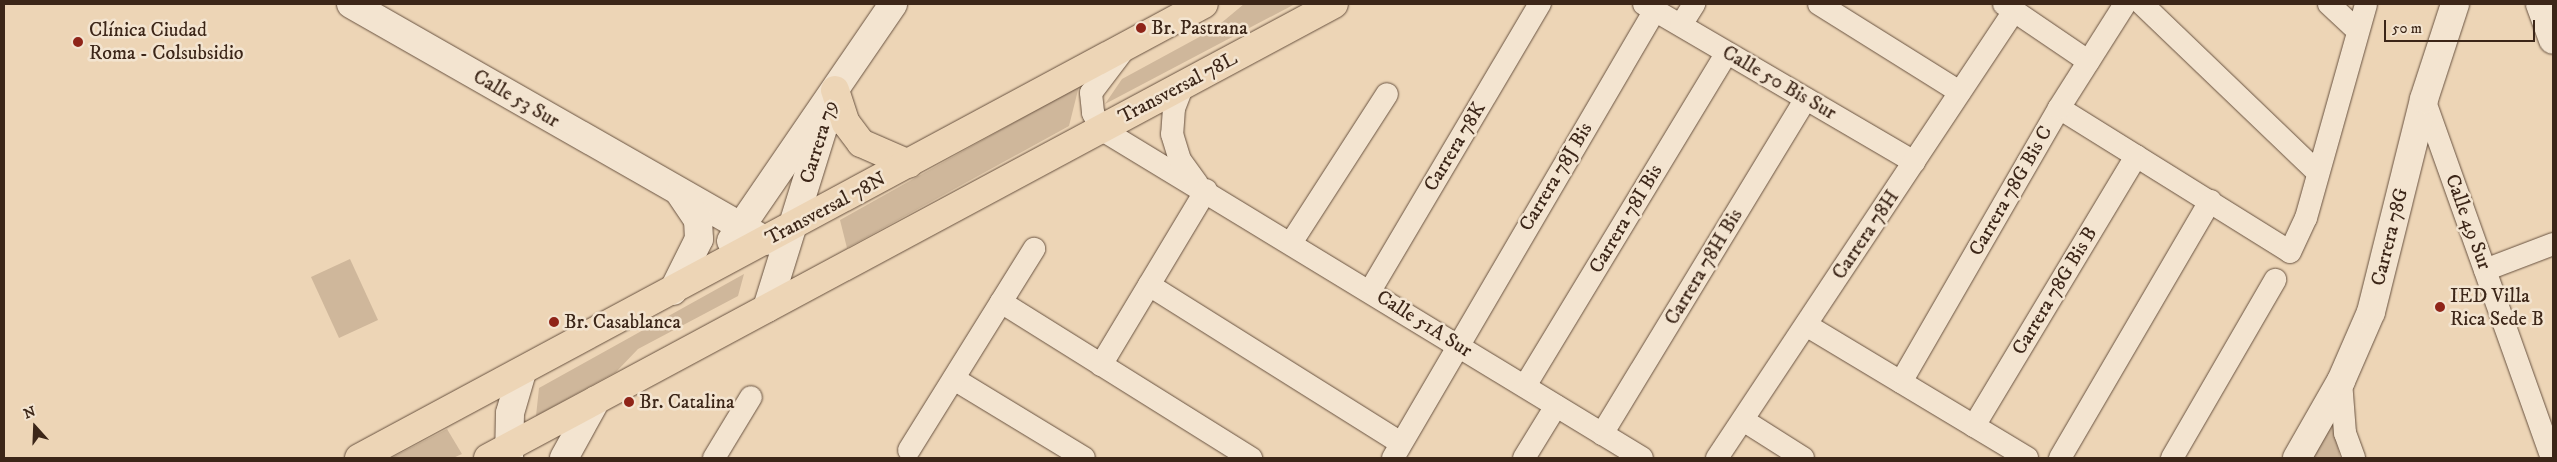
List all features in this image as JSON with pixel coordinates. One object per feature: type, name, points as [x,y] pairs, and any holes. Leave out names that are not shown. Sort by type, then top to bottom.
[{"type":"main road","points":[[1129,44],[1204,4]]},
{"type":"main road","name":"Transversal 78L","points":[[1101,129],[1334,4]]},
{"type":"main road","name":"Transversal 78N","points":[[359,458],[766,241],[1129,44]]},
{"type":"main road","points":[[835,90],[846,123],[861,143],[908,164]]},
{"type":"main road","points":[[502,455],[596,400],[1101,129]]},
{"type":"street","name":"Calle 53 Sur","points":[[352,4],[766,241]]},
{"type":"street","name":"Carrera 79","points":[[710,271],[893,4]]},
{"type":"street","name":"Carrera 78K","points":[[1370,291],[1540,4]]},
{"type":"street","points":[[1681,25],[1694,4]]},
{"type":"street","points":[[1819,4],[1960,92]]},
{"type":"street","name":"Carrera 78G Bis C","points":[[1901,382],[2059,108],[2125,4]]},
{"type":"street","points":[[2142,4],[2318,173]]},
{"type":"street","points":[[2328,4],[2356,29]]},
{"type":"street","points":[[2059,108],[2290,252],[2306,218],[2356,29],[2366,4]]},
{"type":"street","name":"Carrera 78G","points":[[2297,458],[2341,381],[2371,312],[2424,99],[2455,4]]},
{"type":"street","points":[[2540,4],[2553,40]]},
{"type":"street","name":"Calle 50 Bis Sur","points":[[1649,7],[1914,162]]},
{"type":"street","name":"Carrera 78J Bis","points":[[1397,451],[1649,7]]},
{"type":"street","points":[[2009,7],[2088,61]]},
{"type":"street","name":"Carrera 78H","points":[[1717,458],[1960,92],[2009,7]]},
{"type":"street","points":[[1101,129],[1092,113],[1091,93],[1129,44]]},
{"type":"street","name":"Carrera 78I Bis","points":[[1525,386],[1727,53]]},
{"type":"street","name":"Calle 51A Sur","points":[[1183,85],[1172,120],[1174,147],[1187,171],[1206,190]]},
{"type":"street","name":"Carrera 79","points":[[767,308],[835,90]]},
{"type":"street","points":[[1291,242],[1387,94]]},
{"type":"street","name":"Carrera 78H Bis","points":[[1602,434],[1806,99]]},
{"type":"street","name":"Calle 49 Sur","points":[[2424,99],[2552,458]]},
{"type":"street","name":"Calle 51A Sur","points":[[1101,129],[1150,162],[1206,190],[1291,242],[1602,434],[1634,456]]},
{"type":"street","name":"Carrera 78G Bis B","points":[[1974,426],[2136,156]]},
{"type":"street","points":[[1101,365],[1206,190]]},
{"type":"street","name":"Calle 53 Sur","points":[[673,291],[699,239],[698,220],[680,193]]},
{"type":"street","points":[[2060,458],[2210,201]]},
{"type":"street","points":[[2485,270],[2553,244]]},
{"type":"street","points":[[909,450],[1034,249]]},
{"type":"street","points":[[2172,458],[2276,280]]},
{"type":"street","points":[[1149,285],[1397,451]]},
{"type":"street","points":[[1001,302],[1251,458]]},
{"type":"street","points":[[1806,325],[2027,458]]},
{"type":"street","points":[[502,455],[510,413],[522,372]]},
{"type":"street","points":[[954,379],[1084,458]]},
{"type":"street","points":[[2341,381],[2345,433],[2354,458]]},
{"type":"street","points":[[714,458],[750,397]]},
{"type":"street","points":[[564,458],[596,400]]},
{"type":"street","points":[[1524,458],[1556,406]]},
{"type":"street","points":[[1743,420],[1803,458]]},
{"type":"shaded area","points":[[1244,4],[1295,4],[1105,104],[1122,79],[1214,29]]},
{"type":"shaded area","points":[[1079,86],[1069,126],[847,248],[840,220]]},
{"type":"shaded area","points":[[350,259],[378,320],[339,338],[311,277]]},
{"type":"shaded area","points":[[744,274],[738,296],[638,349],[616,372],[536,416],[539,388]]},
{"type":"shaded area","points":[[2332,416],[2340,458],[2306,458]]},
{"type":"shaded area","points":[[447,429],[462,454],[453,458],[391,458]]},
{"type":"place","name":"Br. Pastrana","points":[[1141,28]]},
{"type":"place","name":"Clínica Ciudad Roma - Colsubsidio","points":[[78,42]]},
{"type":"place","name":"IED Villa Rica Sede B","points":[[2440,307]]},
{"type":"place","name":"Br. Casablanca","points":[[554,322]]},
{"type":"place","name":"Br. Catalina","points":[[629,402]]}]
